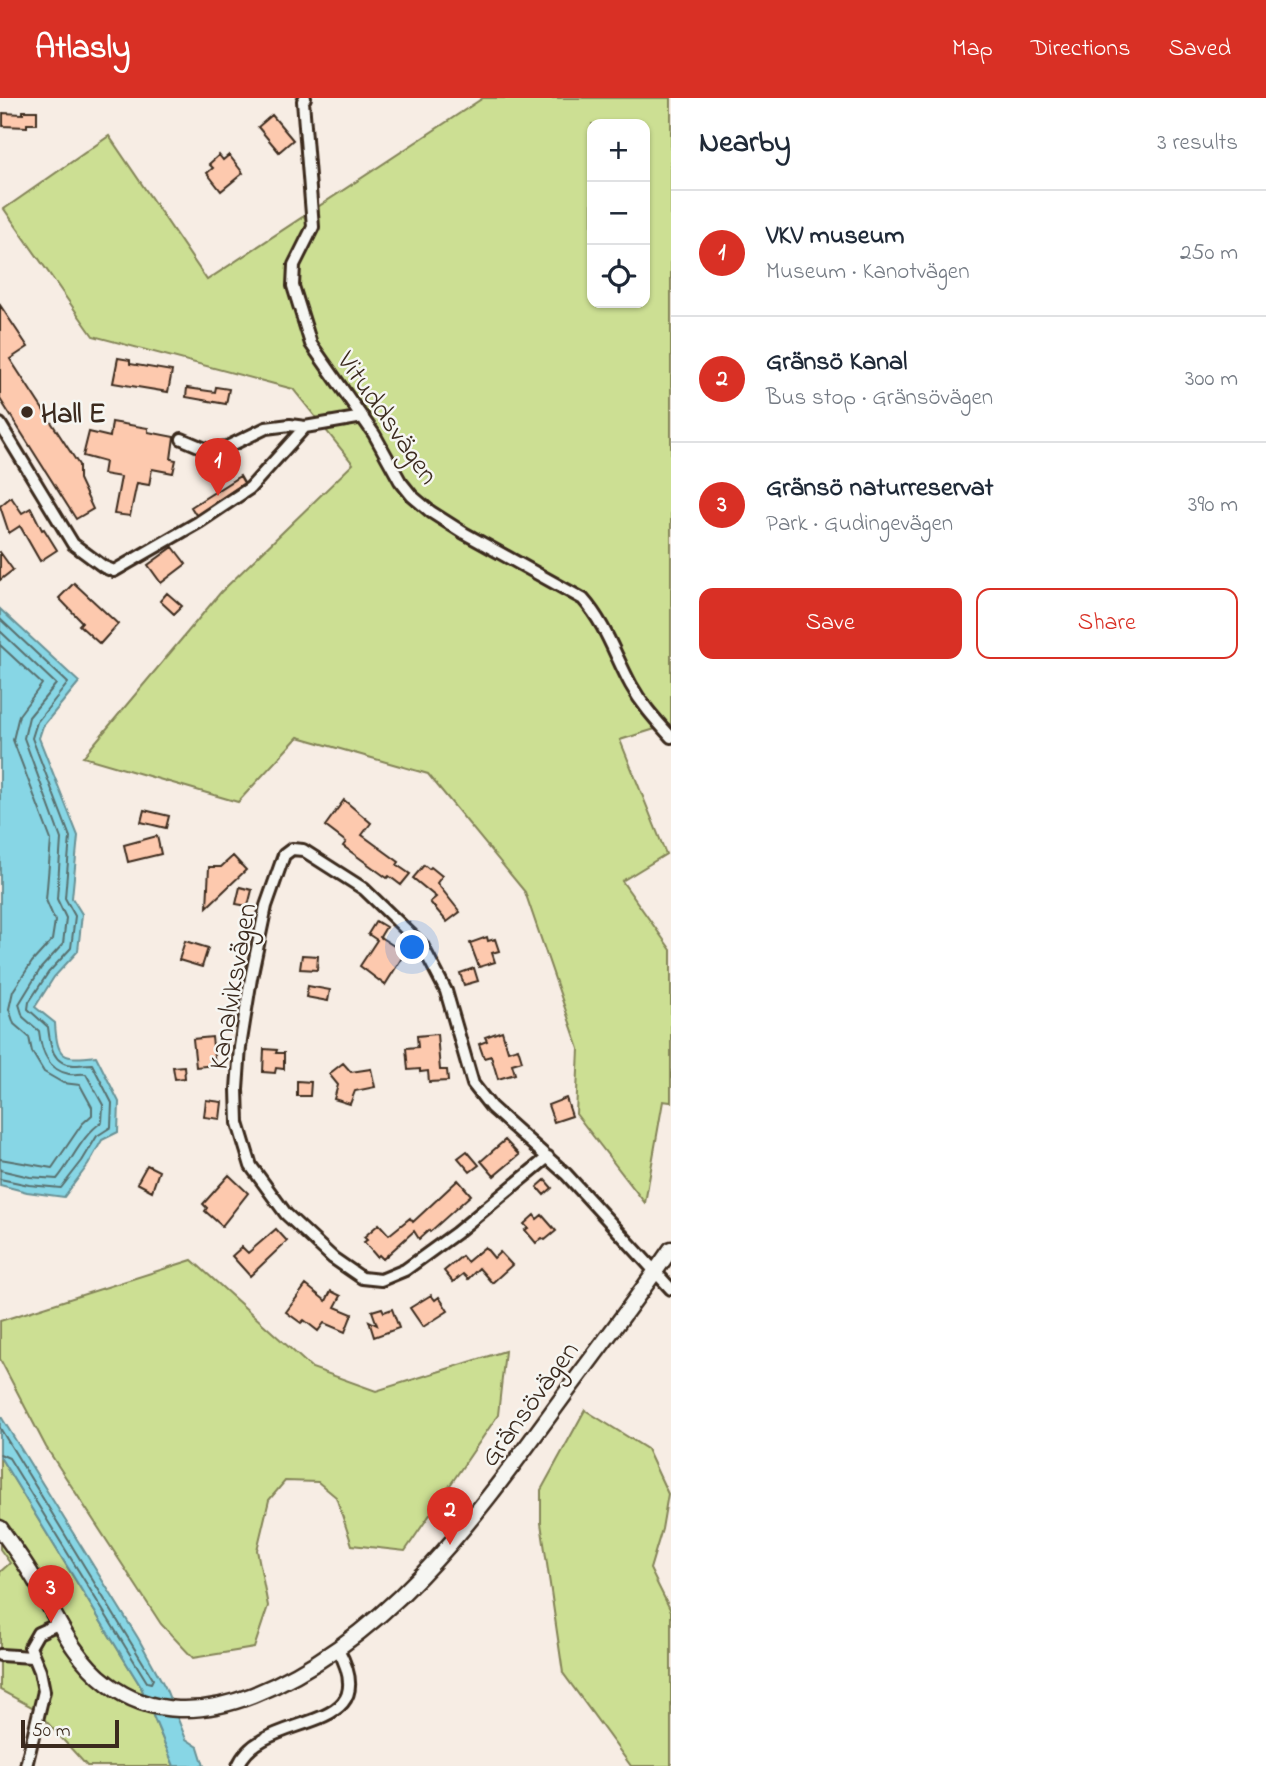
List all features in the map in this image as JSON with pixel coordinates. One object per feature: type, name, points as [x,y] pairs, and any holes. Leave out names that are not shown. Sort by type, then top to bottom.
[{"type":"street","name":"Vituddsvägen","points":[[305,98],[303,108],[313,227],[294,265],[293,285],[311,344],[363,417],[400,481],[412,496],[431,512],[583,599],[597,614],[630,684],[645,708],[671,737]]},
{"type":"street","points":[[182,439],[208,450],[227,447],[266,428],[290,425],[305,427],[363,417]]},
{"type":"street","points":[[0,424],[73,544],[104,567],[114,571],[199,522],[250,488],[305,427]]},
{"type":"street","name":"Kanalviksvägen","points":[[548,1157],[456,1233],[405,1270],[381,1280],[362,1278],[333,1258],[286,1214],[251,1166],[238,1123],[237,1089],[240,1047],[251,978],[266,906],[284,855],[292,849],[303,850],[332,867],[364,889],[422,945],[446,991],[473,1084],[491,1107],[548,1157],[671,1289]]},
{"type":"street","name":"Gränsövägen","points":[[0,1528],[30,1572],[58,1624],[87,1665],[119,1691],[147,1704],[194,1710],[226,1704],[274,1687],[307,1670],[338,1649],[407,1589],[450,1545],[492,1494],[671,1249]]},
{"type":"street","points":[[26,1766],[44,1691],[40,1671],[32,1657],[31,1641],[38,1633],[58,1624]]},
{"type":"street","points":[[238,1766],[241,1758],[259,1742],[287,1728],[320,1717],[345,1702],[350,1691],[351,1677],[338,1649]]},
{"type":"street","points":[[0,1655],[32,1657]]},
{"type":"green space","points":[[483,98],[671,98],[671,724],[620,740],[666,854],[622,881],[671,950],[671,1102],[663,1101],[645,1203],[576,1114],[579,1049],[525,892],[428,774],[298,737],[238,802],[83,757],[221,592],[353,464],[293,389],[93,336],[4,209],[109,136],[207,280]]},
{"type":"green space","points":[[192,1260],[312,1368],[376,1391],[505,1351],[498,1415],[405,1551],[352,1545],[336,1497],[318,1482],[285,1481],[269,1500],[257,1550],[268,1606],[254,1648],[193,1658],[161,1624],[46,1447],[0,1359],[0,1321]]},
{"type":"green space","points":[[585,1410],[647,1449],[668,1494],[662,1529],[650,1569],[671,1611],[671,1766],[631,1766],[563,1673],[541,1523],[541,1490]]},
{"type":"green space","points":[[0,1457],[141,1687],[174,1766],[87,1766],[34,1708],[0,1690],[0,1572],[10,1563],[0,1549]]},
{"type":"water","points":[[0,609],[79,682],[43,726],[39,738],[78,836],[72,898],[82,914],[78,951],[54,977],[35,1007],[55,1023],[58,1044],[64,1054],[76,1058],[96,1056],[119,1102],[118,1132],[102,1140],[88,1165],[64,1197],[0,1185]]},
{"type":"water","points":[[0,1415],[138,1638],[165,1687],[186,1739],[198,1747],[204,1766],[174,1766],[141,1687],[0,1457]]},
{"type":"building","points":[[23,111],[37,111],[37,124],[27,124],[27,127],[3,126],[3,113],[23,114]]},
{"type":"building","points":[[272,115],[293,140],[279,152],[258,127]]},
{"type":"building","points":[[219,155],[223,160],[229,155],[243,173],[221,191],[207,173],[213,168],[209,164]]},
{"type":"building","points":[[0,305],[28,347],[10,359],[79,465],[79,479],[93,509],[76,519],[0,399]]},
{"type":"building","points":[[118,358],[130,360],[130,364],[172,371],[168,392],[113,383]]},
{"type":"building","points":[[216,387],[229,389],[226,404],[186,397],[187,388],[215,392]]},
{"type":"building","points":[[112,422],[148,428],[148,432],[174,437],[171,459],[176,460],[173,473],[152,469],[149,485],[137,483],[130,516],[114,514],[121,477],[103,474],[105,462],[83,456],[89,432],[110,437]]},
{"type":"building","points":[[240,476],[244,483],[196,515],[191,507]]},
{"type":"building","points":[[11,497],[22,513],[31,508],[42,530],[44,529],[57,550],[40,561],[20,526],[9,533],[0,506]]},
{"type":"building","points":[[173,547],[186,564],[161,583],[148,565]]},
{"type":"building","points":[[0,552],[13,570],[0,580]]},
{"type":"building","points":[[74,583],[118,624],[100,644],[79,625],[82,622],[59,598]]},
{"type":"building","points":[[167,593],[182,606],[174,614],[160,601]]},
{"type":"building","points":[[344,800],[371,823],[362,835],[399,862],[397,865],[410,874],[401,885],[343,846],[346,842],[325,826]]},
{"type":"building","points":[[144,810],[169,816],[166,828],[141,822]]},
{"type":"building","points":[[157,836],[161,854],[128,862],[124,845]]},
{"type":"building","points":[[233,856],[246,870],[207,907],[209,867],[221,867]]},
{"type":"building","points":[[424,865],[442,876],[437,883],[460,912],[447,922],[430,902],[436,897],[413,878]]},
{"type":"building","points":[[240,887],[252,890],[248,906],[236,904]]},
{"type":"building","points":[[376,921],[386,927],[380,937],[405,953],[385,985],[360,966],[377,940],[368,934]]},
{"type":"building","points":[[487,937],[488,941],[495,939],[499,951],[492,953],[495,962],[479,967],[470,943]]},
{"type":"building","points":[[185,941],[208,948],[202,967],[179,960]]},
{"type":"building","points":[[302,955],[318,956],[317,970],[300,969]]},
{"type":"building","points":[[474,968],[478,981],[464,985],[460,973]]},
{"type":"building","points":[[308,986],[330,990],[328,1001],[306,997]]},
{"type":"building","points":[[502,1031],[508,1051],[518,1048],[522,1061],[512,1064],[515,1074],[498,1079],[491,1056],[484,1058],[479,1044],[487,1041],[485,1037]]},
{"type":"building","points":[[437,1034],[440,1070],[447,1070],[448,1081],[429,1082],[428,1071],[408,1070],[406,1048],[418,1047],[417,1036]]},
{"type":"building","points":[[212,1037],[215,1065],[196,1067],[193,1039]]},
{"type":"building","points":[[264,1049],[284,1053],[284,1069],[276,1068],[275,1073],[263,1072]]},
{"type":"building","points":[[343,1063],[351,1072],[371,1069],[375,1087],[355,1091],[350,1104],[334,1099],[338,1085],[329,1074]]},
{"type":"building","points":[[184,1066],[185,1078],[175,1079],[173,1067]]},
{"type":"building","points":[[297,1081],[311,1082],[310,1096],[297,1096]]},
{"type":"building","points":[[566,1098],[572,1116],[554,1122],[548,1105]]},
{"type":"building","points":[[206,1100],[222,1102],[220,1119],[204,1117]]},
{"type":"building","points":[[505,1140],[519,1155],[494,1176],[481,1161]]},
{"type":"building","points":[[467,1151],[479,1165],[470,1172],[458,1158]]},
{"type":"building","points":[[147,1165],[159,1171],[152,1191],[137,1183]]},
{"type":"building","points":[[229,1175],[248,1193],[222,1226],[205,1211],[207,1208],[203,1204]]},
{"type":"building","points":[[458,1180],[471,1195],[430,1232],[429,1230],[419,1239],[414,1231],[383,1259],[379,1255],[377,1257],[364,1242],[367,1240],[364,1237],[379,1224],[389,1235],[410,1218],[413,1222]]},
{"type":"building","points":[[545,1180],[552,1188],[544,1195],[537,1187]]},
{"type":"building","points":[[534,1215],[537,1219],[542,1215],[556,1231],[536,1243],[525,1230],[528,1228],[524,1224]]},
{"type":"building","points":[[276,1229],[287,1241],[250,1276],[232,1256],[242,1247],[248,1253]]},
{"type":"building","points":[[485,1247],[494,1258],[500,1252],[512,1265],[492,1283],[479,1268],[468,1279],[463,1274],[453,1282],[444,1271],[462,1256],[467,1262]]},
{"type":"building","points":[[306,1285],[326,1301],[331,1291],[341,1296],[335,1307],[352,1314],[345,1332],[324,1323],[318,1331],[304,1320],[301,1323],[286,1312]]},
{"type":"building","points":[[431,1295],[435,1300],[439,1297],[448,1311],[423,1327],[410,1308]]},
{"type":"building","points":[[382,1308],[384,1312],[392,1309],[399,1328],[374,1337],[369,1321],[377,1325],[372,1311]]},
{"type":"place","name":"Hall E","points":[[27,412]]},
{"type":"place","name":"VKV museum","points":[[218,496]]},
{"type":"place","name":"Gränsö Kanal","points":[[450,1545]]},
{"type":"place","name":"Gränsö naturreservat","points":[[51,1623]]}]
